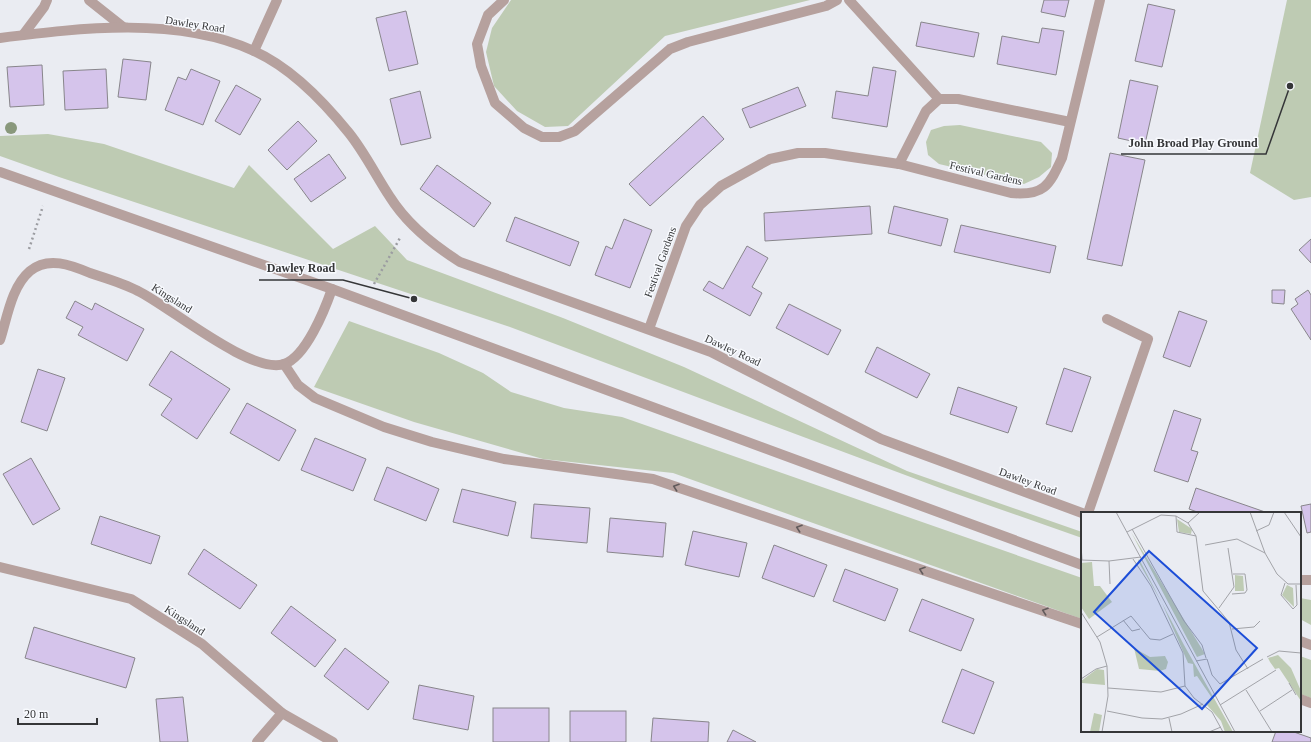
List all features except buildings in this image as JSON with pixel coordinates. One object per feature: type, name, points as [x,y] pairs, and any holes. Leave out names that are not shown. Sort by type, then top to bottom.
[{"type":"street","points":[[23,35],[44,7],[47,0]]},
{"type":"street","points":[[89,0],[123,27]]},
{"type":"street","points":[[254,51],[277,0]]},
{"type":"street","points":[[504,0],[488,15],[477,44],[481,66],[495,103],[524,128],[542,137],[559,136],[575,131],[670,49],[688,42],[826,6],[837,0]]},
{"type":"street","points":[[850,0],[939,99]]},
{"type":"street","name":"Festival Gardens","points":[[649,329],[686,226],[700,205],[721,186],[770,159],[798,153],[826,153],[899,164],[1011,193],[1026,194],[1040,191],[1053,177],[1062,158],[1100,0]]},
{"type":"street","name":"Dawley Road","points":[[0,38],[123,27],[181,32],[220,39],[254,51],[279,65],[328,110],[350,133],[369,161],[390,198],[410,222],[436,247],[460,262],[711,352],[881,439],[1081,513]]},
{"type":"street","points":[[899,164],[926,111],[939,99],[958,99],[1070,122]]},
{"type":"street","points":[[0,172],[332,289],[1081,566]]},
{"type":"street","name":"Kingsland","points":[[0,340],[17,287],[30,271],[46,263],[66,264],[138,290],[245,358],[270,365],[284,364]]},
{"type":"street","points":[[332,289],[324,311],[305,344],[296,356],[284,364],[298,385],[315,398],[384,428],[432,442],[504,459],[653,479],[1081,624]]},
{"type":"street","points":[[1088,512],[1148,339],[1107,319]]},
{"type":"street","name":"Kingsland","points":[[0,567],[132,599],[202,644],[282,713],[333,742]]},
{"type":"street","points":[[1301,642],[1311,645]]},
{"type":"street","points":[[1301,699],[1311,703]]},
{"type":"street","points":[[257,742],[282,713]]},
{"type":"path","points":[[29,250],[48,190]]},
{"type":"path","points":[[364,301],[410,222]]},
{"type":"green space","points":[[511,0],[810,0],[665,36],[568,126],[545,127],[517,111],[494,86],[486,52],[492,28]]},
{"type":"green space","points":[[1287,0],[1311,0],[1311,197],[1294,200],[1250,173]]},
{"type":"green space","points":[[960,125],[1041,142],[1052,153],[1051,167],[1039,177],[1024,184],[939,164],[928,155],[926,142],[931,130],[944,126]]},
{"type":"green space","points":[[48,134],[104,144],[234,188],[249,165],[333,249],[375,226],[407,260],[563,318],[684,367],[907,471],[1081,532],[1081,538],[948,491],[507,326],[0,156],[0,136]]},
{"type":"green space","points":[[349,321],[439,353],[483,373],[511,392],[564,408],[622,417],[1081,578],[1081,619],[673,473],[543,459],[414,422],[314,387]]},
{"type":"green space","points":[[1301,598],[1311,600],[1311,625],[1301,620]]},
{"type":"green space","points":[[1301,656],[1311,660],[1311,698],[1301,694]]},
{"type":"place","name":"John Broad Play Ground","points":[[1290,86]]},
{"type":"place","name":"Dawley Road","points":[[414,299]]}]
